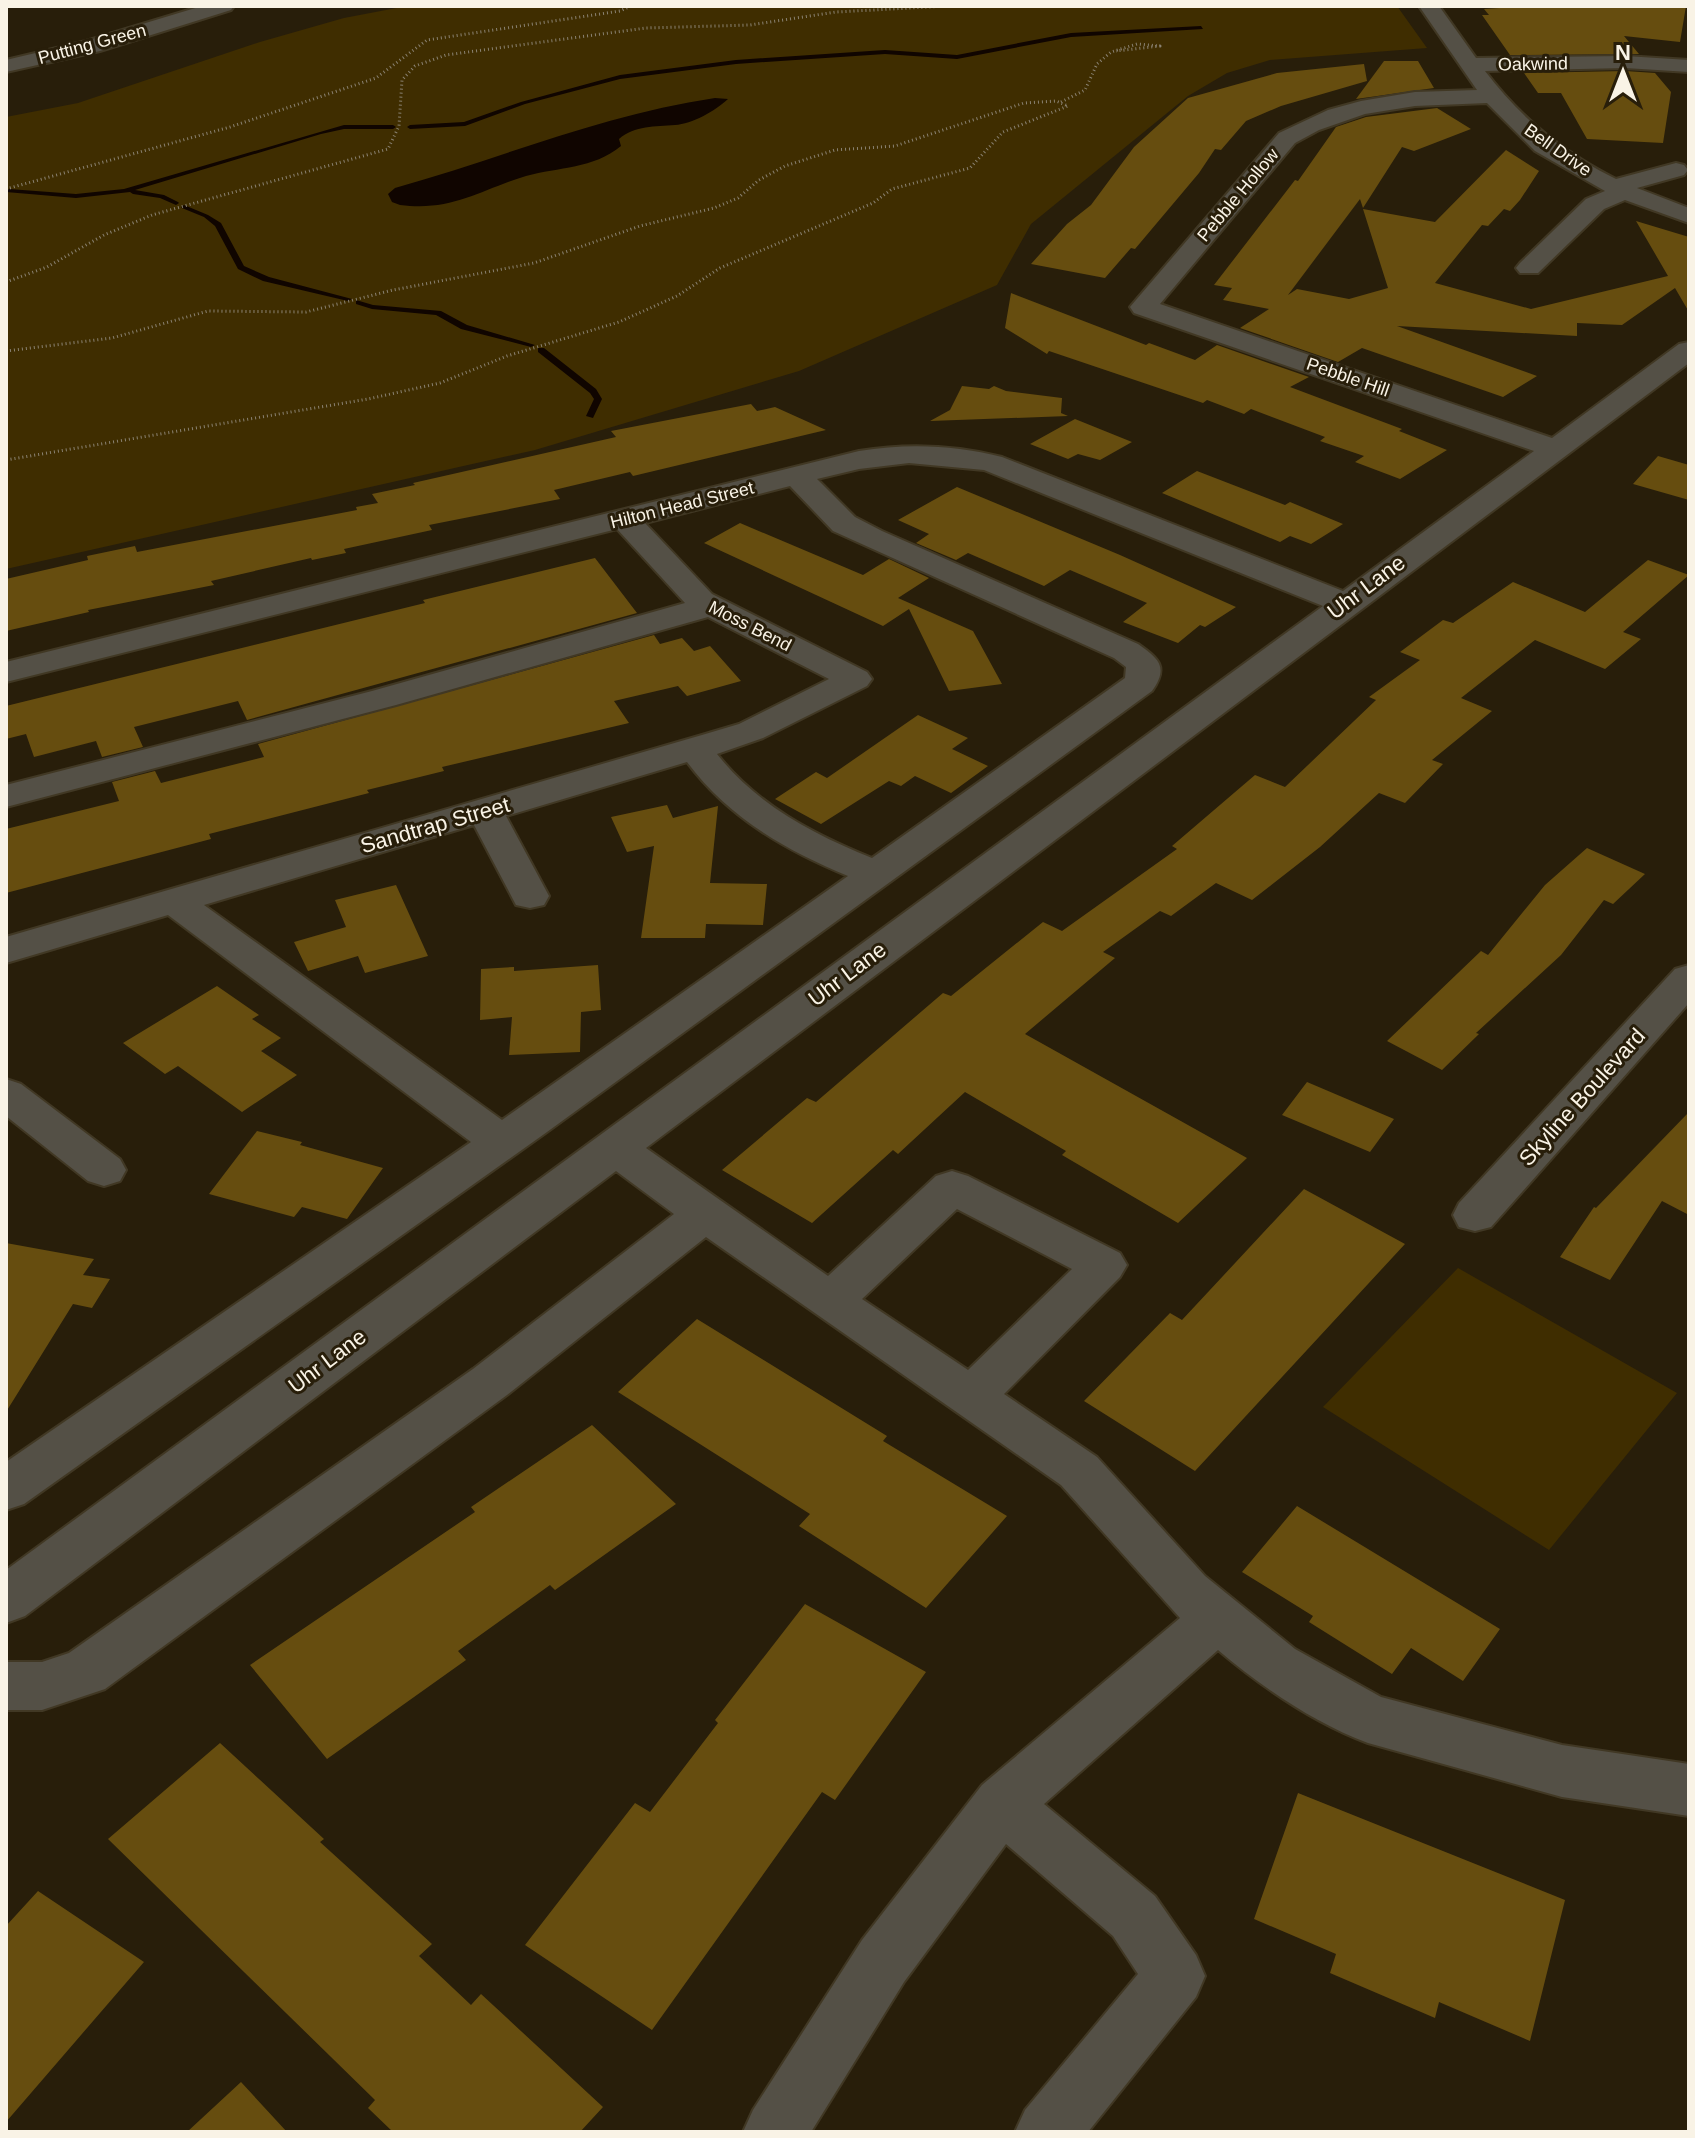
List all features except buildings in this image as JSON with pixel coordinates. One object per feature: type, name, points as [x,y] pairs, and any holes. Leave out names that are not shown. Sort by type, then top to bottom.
[{"type":"street","name":"Putting Green","points":[[6,66],[92,46],[224,6]]},
{"type":"street","name":"Bell Drive","points":[[1429,6],[1527,132],[1550,150],[1621,189],[1689,216]]},
{"type":"street","name":"Oakwind","points":[[1472,65],[1625,62],[1689,66]]},
{"type":"street","name":"Pebble Hollow","points":[[1143,307],[1287,138],[1311,123],[1358,108],[1391,102],[1496,96]]},
{"type":"street","points":[[1529,268],[1595,204],[1621,189],[1676,170]]},
{"type":"street","name":"Pebble Hill","points":[[1143,307],[1554,448]]},
{"type":"street","name":"Uhr Lane","points":[[6,1600],[1689,350]]},
{"type":"street","name":"Hilton Head Street","points":[[6,672],[881,456],[932,454],[992,463],[1345,603]]},
{"type":"street","points":[[8,1485],[502,1142],[1140,684],[1145,673],[1142,662],[1126,651],[844,524],[797,476]]},
{"type":"street","name":"Moss Bend","points":[[625,520],[686,588],[711,606],[855,679]]},
{"type":"street","points":[[6,796],[384,698],[711,606]]},
{"type":"street","name":"Sandtrap Street","points":[[6,950],[695,749],[751,731],[855,679]]},
{"type":"street","points":[[695,749],[735,796],[761,814],[836,858],[876,873]]},
{"type":"street","points":[[485,810],[530,896]]},
{"type":"street","points":[[174,901],[502,1142]]},
{"type":"street","name":"Skyline Boulevard","points":[[1475,1215],[1689,978]]},
{"type":"street","points":[[6,1094],[104,1170]]},
{"type":"street","points":[[614,1147],[830,1301],[1079,1471],[1186,1592],[1276,1666],[1368,1718],[1562,1771],[1689,1790]]},
{"type":"street","points":[[830,1301],[952,1187],[1104,1265],[972,1396]]},
{"type":"street","points":[[6,1686],[42,1686],[86,1672],[490,1382],[706,1213]]},
{"type":"street","points":[[775,2132],[883,1961],[1002,1804],[1218,1618]]},
{"type":"street","points":[[1002,1804],[1134,1916],[1175,1976],[1047,2132]]},
{"type":"path","points":[[6,189],[230,127],[376,78],[390,71],[415,44],[427,40],[620,11],[631,6]]},
{"type":"path","points":[[6,282],[47,267],[104,235],[152,215],[388,149],[396,142],[405,73],[420,63],[446,55],[646,28],[750,25],[836,12],[947,6]]},
{"type":"path","points":[[6,351],[112,338],[208,311],[306,312],[393,290],[534,263],[640,226],[714,208],[738,198],[759,180],[785,166],[835,150],[895,146],[1024,103],[1060,102],[1085,90],[1101,59],[1116,51],[1149,42],[1160,46],[1116,51]]},
{"type":"path","points":[[6,460],[368,399],[440,383],[507,356],[584,335],[677,296],[720,268],[873,203],[892,189],[970,168],[996,137],[1068,106],[1060,102]]},
{"type":"shaded area","points":[[407,6],[1397,6],[1427,48],[1270,60],[1227,73],[1188,96],[1031,224],[997,285],[799,371],[535,450],[6,569],[6,117],[78,103],[260,42],[344,18]]},
{"type":"shaded area","points":[[715,98],[728,99],[689,122],[625,134],[619,139],[621,146],[599,159],[526,176],[451,203],[400,205],[392,202],[388,194],[395,188],[594,126],[674,105]]},
{"type":"shaded area","points":[[1458,1268],[1677,1393],[1549,1550],[1323,1407]]},
{"type":"waterway","points":[[410,127],[465,124],[523,103],[620,77],[736,62],[885,52],[957,57],[1071,35],[1201,28]]},
{"type":"waterway","points":[[9,191],[76,196],[125,191],[344,127],[393,127]]},
{"type":"waterway","points":[[133,192],[162,196],[176,203]]},
{"type":"waterway","points":[[184,207],[218,225],[241,267],[266,279],[348,299]]},
{"type":"waterway","points":[[359,302],[372,307],[438,313],[464,327],[531,345]]},
{"type":"waterway","points":[[541,350],[593,391],[598,399],[590,416]]}]
